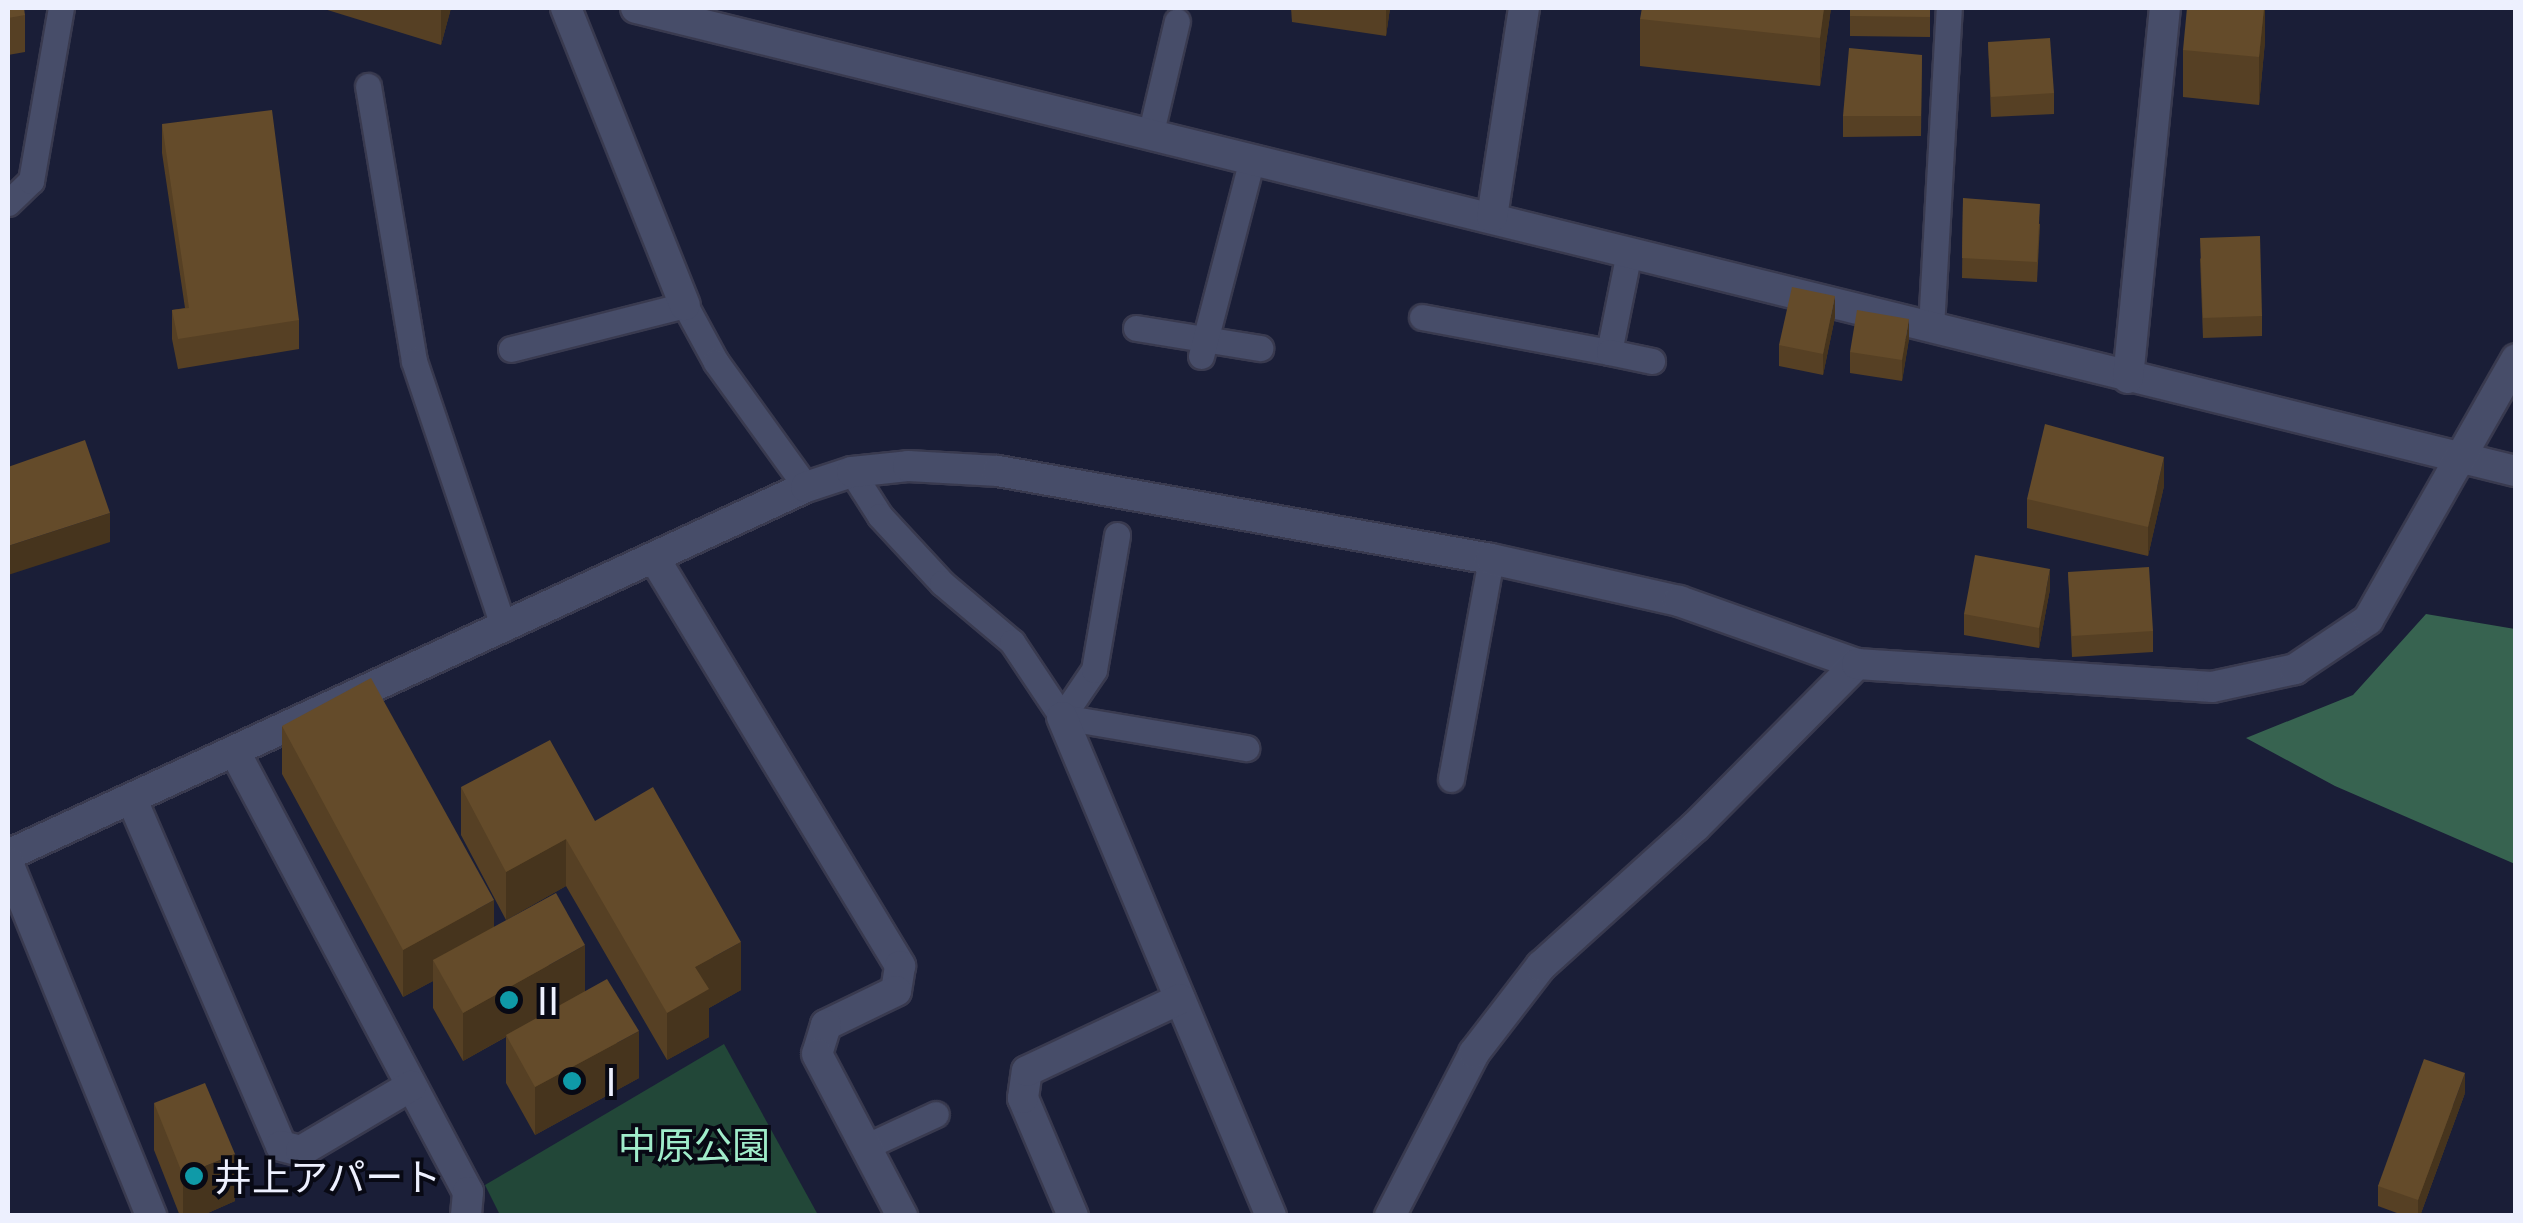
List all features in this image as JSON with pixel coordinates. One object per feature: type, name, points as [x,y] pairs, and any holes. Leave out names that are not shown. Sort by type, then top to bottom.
[{"type":"street","points":[[566,8],[685,305]]},
{"type":"street","points":[[636,8],[2516,472]]},
{"type":"street","points":[[1492,217],[1524,8]]},
{"type":"street","points":[[2128,378],[2165,8]]},
{"type":"street","points":[[150,1216],[8,859],[656,561],[806,487],[852,472],[908,466],[998,471],[1491,558],[1680,600],[1857,664],[2212,686],[2295,669],[2368,620],[2516,359]]},
{"type":"street","points":[[656,561],[900,966],[896,991],[826,1025],[818,1038],[821,1067],[902,1216]]},
{"type":"street","points":[[1390,1216],[1474,1053],[1541,966],[1694,827],[1857,664]]},
{"type":"street","points":[[1062,717],[1270,1216]]},
{"type":"street","points":[[236,752],[468,1192],[466,1216]]},
{"type":"street","points":[[133,802],[281,1146],[301,1151],[411,1086]]},
{"type":"street","points":[[1073,1216],[1023,1098],[1027,1071],[1180,999]]},
{"type":"lane","points":[[8,203],[31,182],[61,8]]},
{"type":"lane","points":[[1931,326],[1949,8]]},
{"type":"lane","points":[[1150,136],[1176,21]]},
{"type":"lane","points":[[368,86],[414,361],[504,628]]},
{"type":"lane","points":[[1206,349],[1251,162]]},
{"type":"lane","points":[[1609,352],[1629,252]]},
{"type":"lane","points":[[511,349],[685,305],[725,375],[806,487]]},
{"type":"lane","points":[[1422,317],[1652,361]]},
{"type":"lane","points":[[1136,328],[1206,349],[1260,348]]},
{"type":"lane","points":[[852,472],[880,516],[942,583],[1012,642],[1062,717],[1246,748]]},
{"type":"lane","points":[[1062,717],[1094,670],[1117,535]]},
{"type":"lane","points":[[1451,780],[1491,558]]},
{"type":"lane","points":[[865,1147],[936,1114]]},
{"type":"green space","points":[[2426,614],[2515,629],[2515,864],[2335,786],[2246,738],[2353,695]]},
{"type":"green space","name":"中原公園","points":[[724,1044],[818,1215],[500,1215],[485,1185]]},
{"type":"building","points":[[8,8],[24,8],[25,15],[8,18]]},
{"type":"building","points":[[1642,8],[1824,8],[1820,38],[1640,19]]},
{"type":"building","points":[[1850,8],[1930,8],[1930,17],[1850,16]]},
{"type":"building","points":[[2187,8],[2264,8],[2259,57],[2183,50]]},
{"type":"building","points":[[2050,38],[2054,93],[1991,97],[1988,42]]},
{"type":"building","points":[[1849,48],[1922,55],[1921,116],[1843,116]]},
{"type":"building","points":[[272,110],[299,320],[178,339],[172,310],[189,308],[162,124]]},
{"type":"building","points":[[1963,198],[2040,204],[2037,262],[1962,258]]},
{"type":"building","points":[[2260,236],[2262,316],[2203,318],[2200,238]]},
{"type":"building","points":[[1792,287],[1835,296],[1823,354],[1779,345]]},
{"type":"building","points":[[1857,310],[1909,319],[1902,360],[1850,352]]},
{"type":"building","points":[[2045,424],[2164,457],[2148,527],[2027,499]]},
{"type":"building","points":[[85,440],[110,513],[8,546],[8,467]]},
{"type":"building","points":[[1975,555],[2050,569],[2039,628],[1964,614]]},
{"type":"building","points":[[2149,567],[2153,631],[2072,636],[2068,572]]},
{"type":"building","points":[[371,678],[494,900],[403,950],[282,726]]},
{"type":"building","points":[[550,740],[595,821],[653,787],[741,942],[695,967],[709,989],[667,1013],[566,839],[506,872],[461,787]]},
{"type":"building","points":[[556,893],[585,945],[463,1013],[433,960]]},
{"type":"building","points":[[607,979],[639,1031],[535,1087],[506,1035]]},
{"type":"building","points":[[2424,1059],[2465,1073],[2418,1200],[2378,1186]]},
{"type":"building","points":[[205,1083],[235,1154],[183,1175],[154,1103]]},
{"type":"place","name":"Ⅱ","points":[[509,1000]]},
{"type":"place","name":"Ⅰ","points":[[572,1081]]},
{"type":"place","name":"井上アパート","points":[[194,1176]]}]
